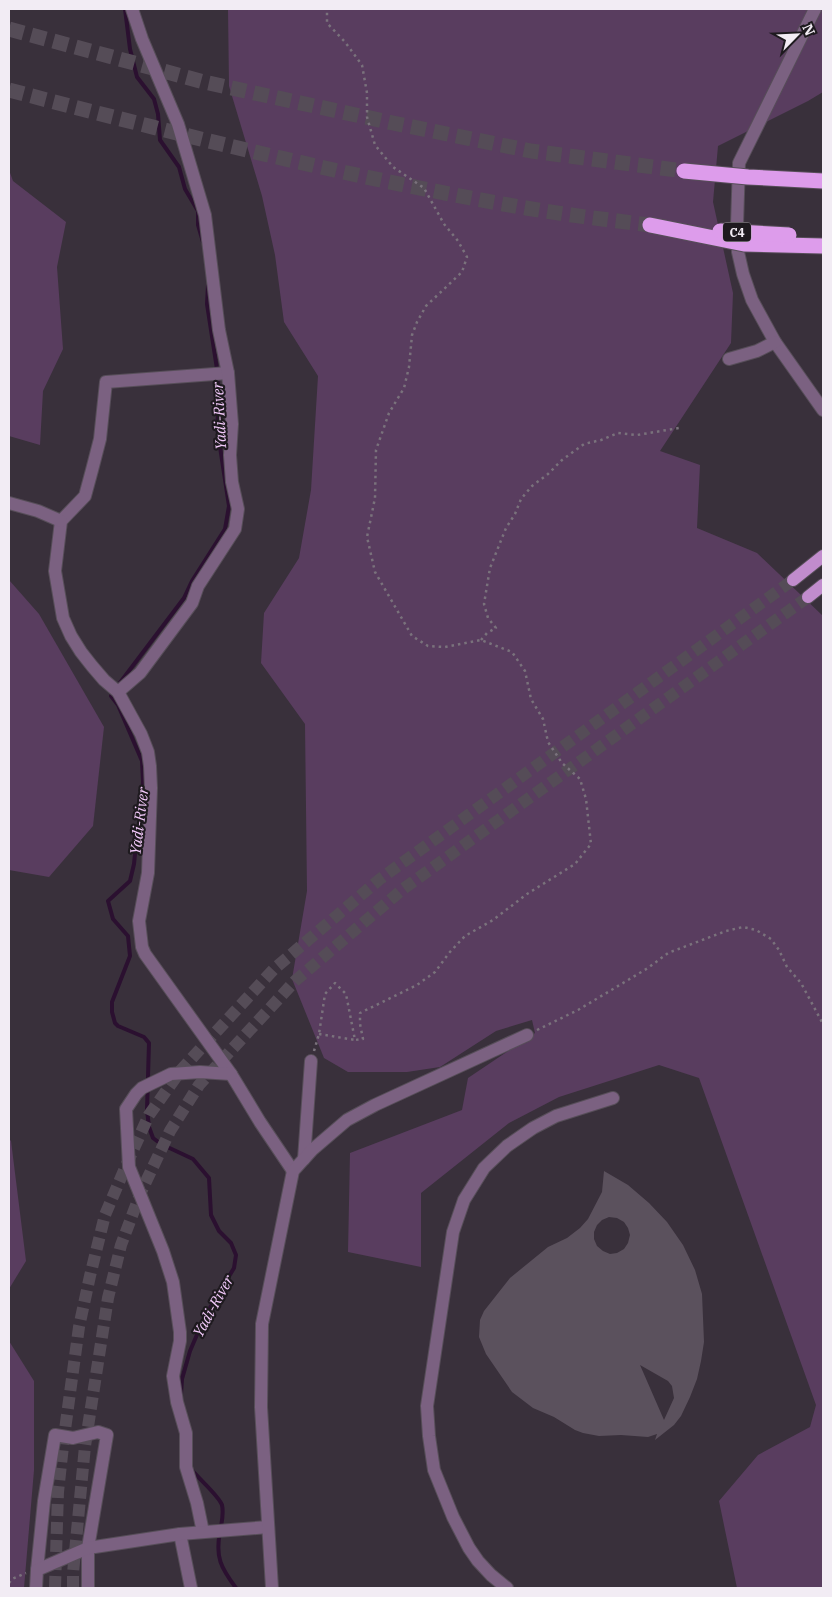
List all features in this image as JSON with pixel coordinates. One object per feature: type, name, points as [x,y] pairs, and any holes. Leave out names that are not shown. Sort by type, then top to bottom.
[{"type":"highway","points":[[684,171],[823,181]]},
{"type":"highway","name":"C4","points":[[823,236],[747,233],[650,225],[744,244],[823,246]]},
{"type":"main road","points":[[792,580],[823,556]]},
{"type":"main road","points":[[808,597],[823,584]]},
{"type":"street","points":[[118,692],[140,673],[192,603],[198,586],[235,529],[238,509],[232,482],[230,455],[232,424],[228,373],[219,330],[205,215],[178,124],[142,39],[132,9]]},
{"type":"street","points":[[815,9],[739,164],[737,201],[738,252],[752,300],[775,342],[823,410]]},
{"type":"street","points":[[730,359],[775,342]]},
{"type":"street","points":[[228,373],[106,382],[100,439],[84,496],[61,521],[55,571],[62,618],[81,652],[104,680],[118,692],[142,734],[148,752],[151,819],[148,872],[139,921],[142,947],[149,960],[230,1074],[293,1171]]},
{"type":"street","points":[[9,502],[38,510],[61,521]]},
{"type":"street","points":[[272,1588],[261,1406],[262,1324],[293,1171],[330,1133],[347,1120],[374,1105],[527,1035]]},
{"type":"street","points":[[304,1159],[311,1061]]},
{"type":"street","points":[[203,1532],[197,1503],[186,1467],[186,1432],[172,1376],[180,1341],[173,1282],[163,1251],[128,1167],[126,1109],[136,1094],[149,1084],[177,1072],[230,1074]]},
{"type":"street","points":[[507,1588],[478,1561],[454,1517],[434,1470],[427,1406],[453,1232],[464,1200],[484,1168],[507,1146],[533,1128],[556,1116],[613,1098]]},
{"type":"street","points":[[36,1588],[44,1501],[55,1435],[73,1438],[98,1432],[107,1434],[88,1548],[88,1588]]},
{"type":"street","points":[[37,1570],[88,1548],[180,1534],[268,1527]]},
{"type":"street","points":[[180,1534],[191,1588]]},
{"type":"path","points":[[319,1034],[355,1040],[363,1039],[360,1013],[417,985],[435,972],[465,936],[493,920],[527,894],[575,864],[591,844],[586,799],[580,779],[562,763],[548,742],[543,719],[531,699],[524,671],[512,652],[482,640],[445,647],[428,646],[412,636],[375,572],[367,537],[375,498],[376,450],[389,413],[404,388],[409,368],[412,335],[417,322],[426,306],[462,272],[468,257],[458,240],[444,224],[424,188],[393,167],[375,145],[367,117],[362,65],[327,22],[327,9]]},
{"type":"path","points":[[482,640],[487,633],[496,628],[488,618],[484,604],[490,568],[520,499],[532,486],[584,444],[602,440],[618,433],[638,436],[679,428]]},
{"type":"path","points":[[527,1035],[578,1010],[648,968],[668,953],[726,930],[742,927],[756,930],[771,940],[779,950],[787,967],[801,983],[823,1024]]},
{"type":"path","points":[[311,1061],[319,1034],[325,994],[336,983],[346,994],[355,1040]]},
{"type":"path","points":[[9,1583],[22,1574],[37,1570]]},
{"type":"shaded area","points":[[228,9],[823,9],[823,92],[718,146],[713,202],[733,293],[731,343],[660,451],[700,465],[697,528],[757,553],[823,616],[823,1588],[737,1588],[719,1501],[758,1455],[810,1427],[816,1405],[699,1078],[659,1065],[559,1097],[509,1123],[421,1193],[421,1267],[348,1252],[350,1153],[462,1110],[468,1078],[535,1033],[532,1020],[496,1031],[440,1067],[407,1072],[348,1072],[324,1058],[292,979],[307,891],[305,724],[261,663],[264,613],[299,558],[311,490],[318,376],[284,322],[275,255],[262,196],[229,86]]},
{"type":"shaded area","points":[[9,170],[13,181],[66,222],[57,267],[63,349],[43,391],[40,445],[9,436]]},
{"type":"shaded area","points":[[9,580],[39,614],[104,727],[93,826],[49,877],[9,870]]},
{"type":"shaded area","points":[[9,1139],[11,1141],[26,1261],[9,1289]]},
{"type":"shaded area","points":[[9,1341],[34,1381],[34,1470],[24,1588],[9,1588]]},
{"type":"building","points":[[604,1171],[628,1185],[649,1203],[667,1222],[683,1245],[695,1270],[702,1294],[704,1342],[697,1379],[681,1416],[674,1425],[655,1440],[657,1434],[648,1437],[599,1436],[583,1433],[533,1408],[512,1392],[486,1354],[479,1337],[480,1320],[484,1311],[510,1278],[548,1247],[567,1238],[580,1228],[588,1219],[602,1192]],"holes":[[[609,1217],[617,1218],[624,1222],[630,1235],[624,1249],[610,1254],[597,1246],[594,1239],[597,1225]],[[640,1365],[668,1381],[672,1386],[674,1398],[664,1420]]]},
{"type":"waterway","name":"Yadi-River","points":[[125,9],[130,49],[137,77],[154,99],[158,114],[160,140],[179,167],[185,189],[198,211],[198,225],[203,242]]},
{"type":"waterway","name":"Yadi-River","points":[[119,684],[184,598],[192,581],[225,529],[229,506],[217,427],[219,403],[217,369],[207,304],[208,286]]},
{"type":"waterway","name":"Yadi-River","points":[[114,692],[111,696],[118,705],[142,761],[143,781],[142,812],[130,881],[108,901],[113,919],[128,936],[130,956],[112,1002],[112,1012],[115,1023],[118,1026],[144,1037],[149,1043],[147,1110],[149,1127],[153,1138],[161,1144],[193,1159],[209,1178],[211,1215],[219,1231],[231,1243],[236,1255],[234,1268],[205,1316],[190,1351],[182,1379],[181,1394]]},
{"type":"waterway","name":"Yadi-River","points":[[192,1470],[222,1505],[223,1515],[218,1548],[220,1562],[236,1588]]},
{"type":"tunnel","points":[[9,29],[204,82],[393,123],[531,151],[684,171]]},
{"type":"tunnel","points":[[9,90],[202,139],[396,183],[541,211],[650,225]]},
{"type":"tunnel","points":[[55,1588],[58,1492],[64,1437],[79,1327],[90,1276],[105,1215],[125,1168],[149,1115],[181,1070],[274,969],[380,879],[793,580]]},
{"type":"tunnel","points":[[73,1588],[85,1446],[108,1298],[121,1245],[141,1192],[170,1131],[199,1085],[295,981],[403,889],[808,597]]}]
